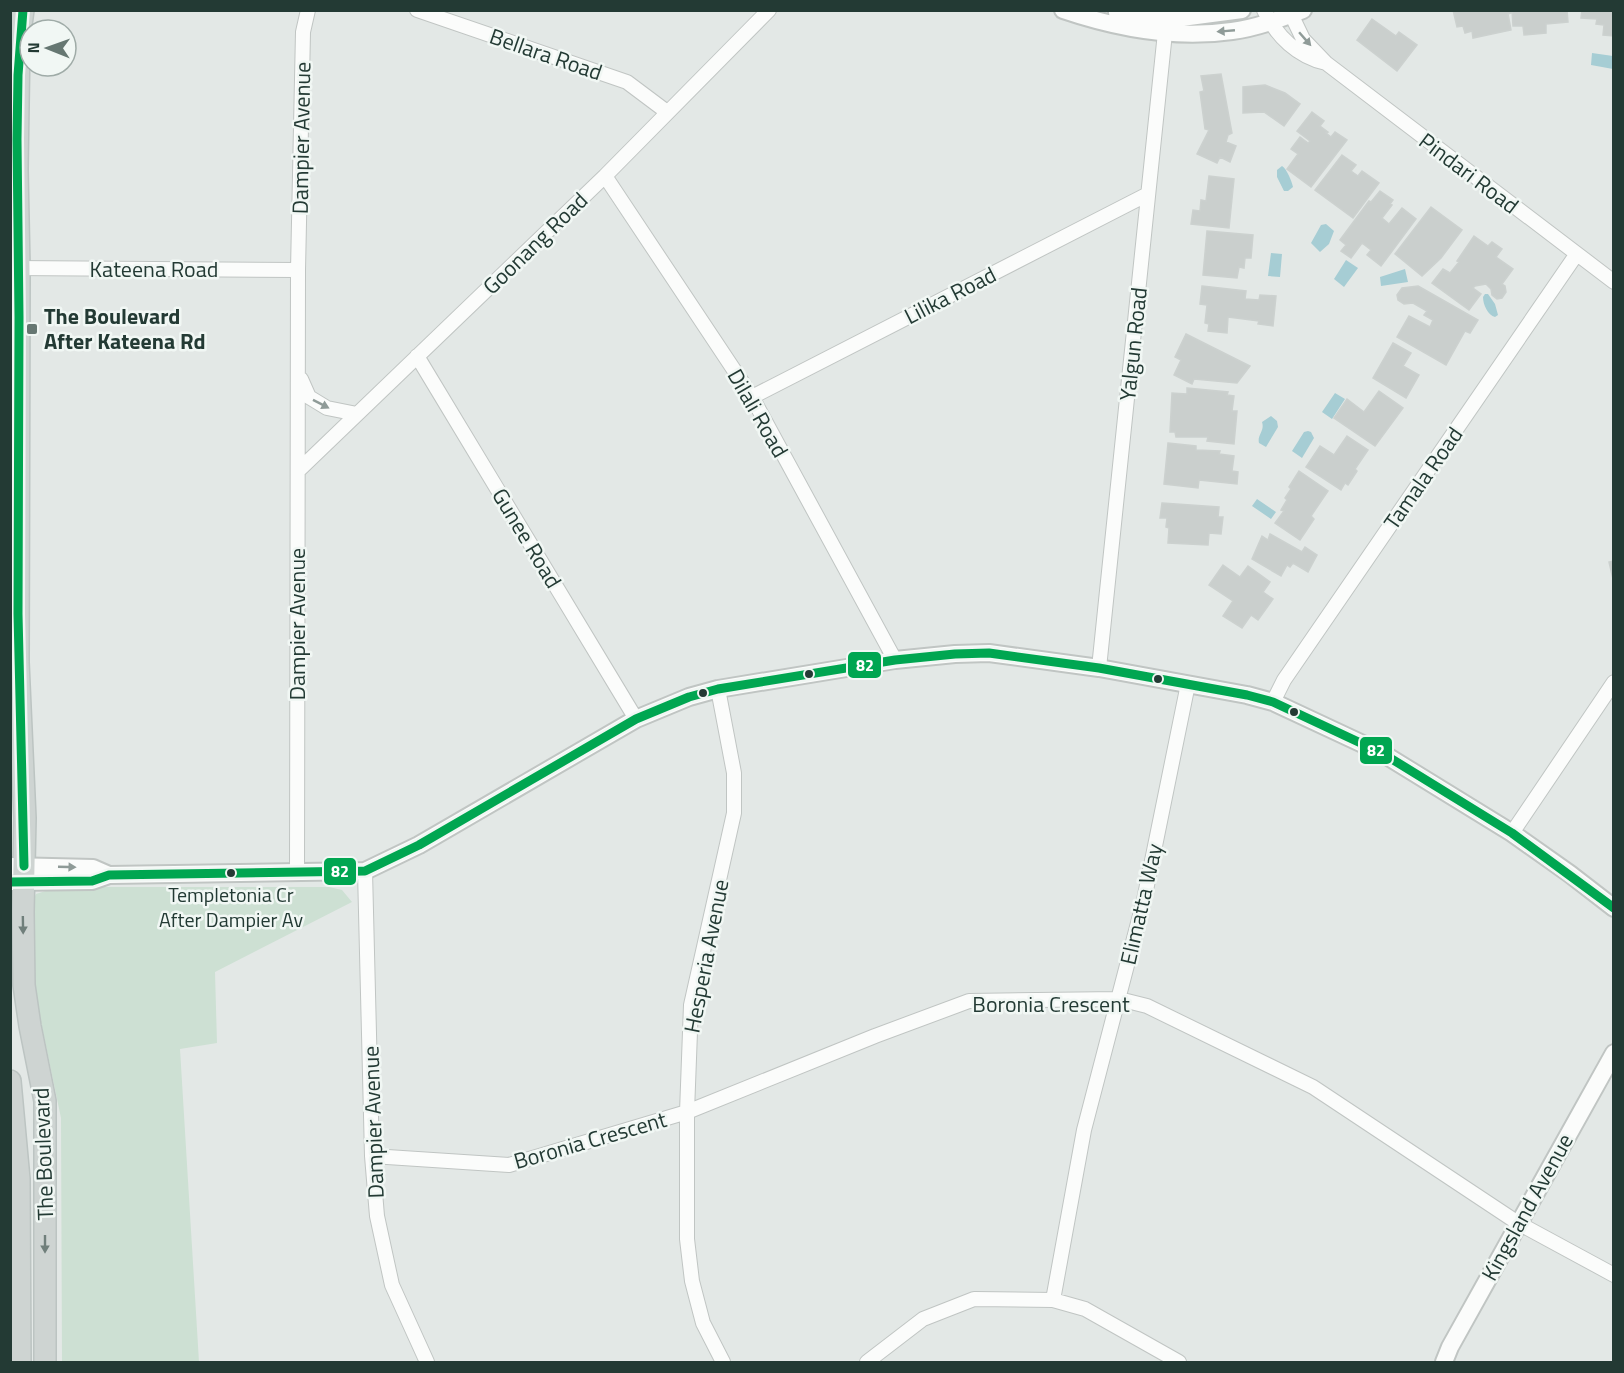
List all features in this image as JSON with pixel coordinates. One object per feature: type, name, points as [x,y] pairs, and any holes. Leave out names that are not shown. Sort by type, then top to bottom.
[{"type":"main road","name":"The Boulevard","points":[[23,10],[19,40],[14,169],[14,671],[25,818],[17,874],[24,985],[45,1101],[45,1362]]},
{"type":"main road","name":"The Boulevard","points":[[10,1081],[19,1179],[20,1362]]},
{"type":"street","name":"Dampier Avenue","points":[[297,873],[298,270],[303,32],[308,10]]},
{"type":"street","name":"Bellara Road","points":[[417,10],[627,82],[667,112]]},
{"type":"street","name":"Goonang Road","points":[[298,471],[605,176],[769,10]]},
{"type":"street","points":[[1063,10],[1083,17],[1165,27],[1232,31],[1267,17],[1294,12]]},
{"type":"street","points":[[1108,10],[1165,27],[1242,10]]},
{"type":"street","name":"Pindari Road","points":[[1294,12],[1303,39],[1326,63],[1614,282]]},
{"type":"street","name":"Pindari Road","points":[[1267,17],[1285,41],[1309,60],[1326,63]]},
{"type":"street","name":"Yalgun Road","points":[[1099,668],[1165,27]]},
{"type":"street","name":"Dilali Road","points":[[605,176],[752,397],[895,660]]},
{"type":"street","name":"Lilika Road","points":[[752,397],[1148,194]]},
{"type":"street","name":"Tamala Road","points":[[1273,702],[1284,680],[1576,255]]},
{"type":"street","name":"Kateena Road","points":[[15,268],[298,270]]},
{"type":"street","name":"Gunee Road","points":[[417,356],[636,719]]},
{"type":"street","name":"Dampier Avenue","points":[[299,375],[309,398],[327,408],[357,414]]},
{"type":"street","points":[[17,874],[93,868],[109,875],[365,872],[419,846],[636,719],[689,697],[895,660],[989,653],[1099,668],[1273,702],[1382,753],[1512,833],[1614,908]]},
{"type":"street","points":[[1512,833],[1614,682]]},
{"type":"street","name":"Elimatta Way","points":[[1053,1300],[1084,1130],[1144,900],[1188,684]]},
{"type":"street","name":"Hesperia Avenue","points":[[718,690],[734,773],[734,813],[691,1005],[687,1112],[687,1239],[692,1281],[704,1323],[723,1362]]},
{"type":"street","name":"Dampier Avenue","points":[[365,872],[372,1156],[377,1216],[392,1285],[428,1362]]},
{"type":"street","name":"Boronia Crescent","points":[[372,1156],[509,1165],[687,1112],[875,1036],[969,1001],[1119,999],[1147,1006],[1313,1087],[1518,1223],[1614,1275]]},
{"type":"street","name":"Kingsland Avenue","points":[[1444,1362],[1518,1223],[1614,1053]]},
{"type":"street","points":[[867,1362],[923,1319],[974,1299],[1053,1300],[1085,1310],[1179,1362]]},
{"type":"green space","points":[[58,887],[329,887],[342,890],[352,902],[215,972],[217,1043],[180,1049],[199,1362],[62,1362],[61,1118],[33,984],[28,911],[36,894]]},
{"type":"water","points":[[1592,53],[1613,56],[1613,69],[1591,65]]},
{"type":"water","points":[[1282,166],[1293,187],[1288,191],[1284,191],[1277,177],[1277,170]]},
{"type":"water","points":[[1326,224],[1334,231],[1329,244],[1320,252],[1311,243],[1321,225]]},
{"type":"water","points":[[1271,253],[1282,254],[1280,277],[1268,276]]},
{"type":"water","points":[[1346,260],[1358,268],[1344,287],[1334,279]]},
{"type":"water","points":[[1405,269],[1408,282],[1381,286],[1380,277]]},
{"type":"water","points":[[1488,294],[1495,304],[1498,315],[1495,317],[1488,312],[1485,306],[1483,297]]},
{"type":"water","points":[[1335,393],[1345,399],[1332,419],[1322,412]]},
{"type":"water","points":[[1271,416],[1277,421],[1278,427],[1266,447],[1259,443],[1259,438],[1263,428],[1262,422]]},
{"type":"water","points":[[1308,431],[1314,438],[1302,458],[1292,451],[1304,432]]},
{"type":"water","points":[[1257,499],[1276,512],[1271,519],[1252,506]]},
{"type":"building","points":[[1453,10],[1511,10],[1508,14],[1511,30],[1473,38],[1472,31],[1465,33],[1463,26],[1457,27]]},
{"type":"building","points":[[1512,10],[1567,10],[1568,22],[1546,24],[1546,33],[1524,35],[1523,26],[1513,26]]},
{"type":"building","points":[[1582,10],[1614,10],[1614,36],[1603,35],[1604,25],[1596,24],[1597,19],[1581,18]]},
{"type":"building","points":[[1372,19],[1396,36],[1399,32],[1417,45],[1397,71],[1357,40]]},
{"type":"building","points":[[1221,74],[1232,133],[1228,135],[1226,142],[1236,146],[1230,162],[1220,157],[1217,163],[1197,154],[1209,130],[1205,129],[1200,92],[1204,91],[1201,76]]},
{"type":"building","points":[[1265,85],[1285,93],[1300,104],[1284,126],[1264,112],[1243,113],[1243,87]]},
{"type":"building","points":[[1312,112],[1324,121],[1320,126],[1331,137],[1335,132],[1347,140],[1311,187],[1287,169],[1298,154],[1291,149],[1300,137],[1308,143],[1310,141],[1297,131]]},
{"type":"building","points":[[1342,155],[1356,165],[1351,171],[1358,176],[1362,171],[1379,183],[1353,218],[1315,190]]},
{"type":"building","points":[[1209,176],[1234,179],[1229,228],[1191,224],[1193,210],[1200,211],[1201,200],[1206,201]]},
{"type":"building","points":[[1380,191],[1393,200],[1382,218],[1389,224],[1402,208],[1416,219],[1381,266],[1367,255],[1371,250],[1362,243],[1351,258],[1341,251],[1346,245],[1340,240],[1369,201],[1371,202]]},
{"type":"building","points":[[1431,207],[1462,230],[1441,258],[1422,276],[1395,254]]},
{"type":"building","points":[[1207,231],[1253,235],[1251,258],[1245,258],[1244,268],[1239,267],[1237,278],[1203,275]]},
{"type":"building","points":[[1474,236],[1488,246],[1492,242],[1502,249],[1496,257],[1513,269],[1502,284],[1506,292],[1502,298],[1497,299],[1492,295],[1491,289],[1486,284],[1475,286],[1473,288],[1481,294],[1469,310],[1432,283],[1443,269],[1450,273]]},
{"type":"building","points":[[1202,286],[1246,291],[1245,299],[1259,300],[1260,295],[1276,296],[1273,326],[1258,324],[1259,321],[1228,317],[1227,333],[1208,331],[1209,324],[1205,323],[1207,305],[1200,304]]},
{"type":"building","points":[[1418,286],[1478,320],[1470,333],[1465,331],[1446,365],[1397,337],[1409,316],[1430,327],[1433,320],[1424,315],[1427,311],[1413,303],[1404,304],[1398,300],[1397,295],[1402,288]]},
{"type":"building","points":[[1186,334],[1250,366],[1237,383],[1194,379],[1192,384],[1174,375],[1181,360],[1175,357]]},
{"type":"building","points":[[1393,343],[1411,353],[1403,366],[1419,375],[1406,398],[1373,378]]},
{"type":"building","points":[[1187,388],[1228,392],[1227,395],[1234,396],[1232,411],[1237,411],[1234,444],[1207,441],[1208,437],[1176,437],[1175,432],[1170,432],[1172,393],[1187,394]]},
{"type":"building","points":[[1379,391],[1403,408],[1375,446],[1334,418],[1347,399],[1364,412]]},
{"type":"building","points":[[1347,436],[1368,450],[1355,469],[1357,471],[1348,485],[1345,483],[1341,490],[1306,467],[1320,446],[1334,455]]},
{"type":"building","points":[[1168,443],[1196,446],[1196,450],[1220,451],[1219,454],[1234,456],[1232,471],[1238,472],[1237,484],[1199,480],[1198,488],[1164,484]]},
{"type":"building","points":[[1299,471],[1328,491],[1311,516],[1314,519],[1300,540],[1275,523],[1284,511],[1281,510],[1291,489],[1289,487]]},
{"type":"building","points":[[1162,503],[1219,507],[1218,517],[1223,517],[1221,534],[1209,533],[1208,545],[1168,543],[1167,518],[1160,518]]},
{"type":"building","points":[[1270,534],[1302,552],[1305,547],[1317,555],[1308,572],[1293,563],[1290,567],[1287,565],[1281,576],[1252,559],[1262,536],[1268,540]]},
{"type":"building","points":[[1614,561],[1614,579],[1613,579],[1609,562]]},
{"type":"building","points":[[1223,565],[1240,577],[1248,566],[1270,582],[1263,592],[1273,599],[1258,620],[1251,615],[1242,628],[1223,616],[1233,601],[1209,585]]},
{"type":"transit line","name":"82","points":[[23,10],[18,75],[17,139],[18,614],[24,866]]},
{"type":"transit line","name":"82","points":[[10,882],[92,881],[109,875],[365,871],[419,845],[636,719],[689,697],[718,689],[895,660],[989,653],[1099,668],[1247,695],[1273,702],[1382,753],[1512,833],[1614,908]]},
{"type":"place","name":"The Boulevard After Kateena Rd","points":[[32,329]]},
{"type":"place","name":"Templetonia Cr After Dampier Av","points":[[231,873]]}]
